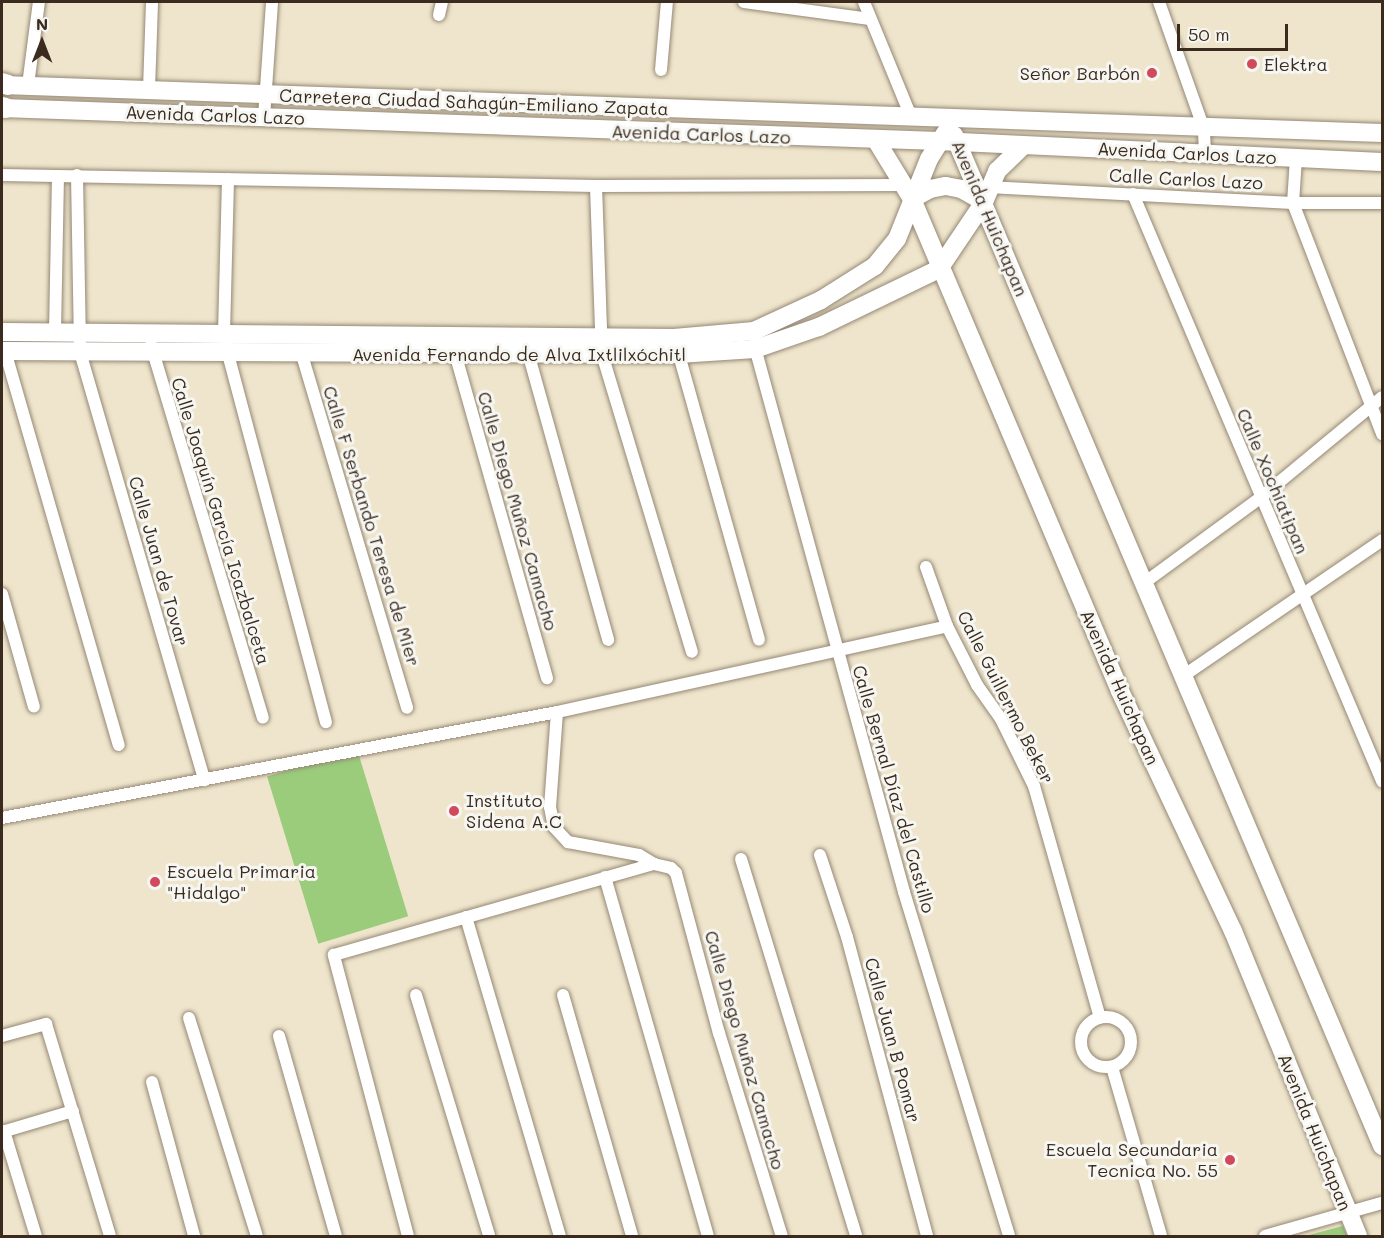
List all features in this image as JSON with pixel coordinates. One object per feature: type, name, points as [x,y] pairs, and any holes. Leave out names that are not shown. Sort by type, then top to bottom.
[{"type":"street","points":[[28,85],[39,2]]},
{"type":"street","points":[[149,89],[152,2]]},
{"type":"street","points":[[264,117],[268,94],[272,2]]},
{"type":"street","points":[[439,15],[442,2]]},
{"type":"street","points":[[661,70],[667,2]]},
{"type":"street","points":[[744,2],[870,19]]},
{"type":"street","points":[[864,2],[912,119]]},
{"type":"street","points":[[1159,2],[1204,129],[1205,154]]},
{"type":"street","name":"Carretera Ciudad Sahagún-Emiliano Zapata","points":[[4,84],[912,119],[951,137]]},
{"type":"street","name":"Avenida Carlos Lazo","points":[[7,108],[264,117],[879,146],[951,137],[1024,145],[1205,154],[1295,163],[1383,162]]},
{"type":"street","name":"Avenida Carlos Lazo","points":[[951,137],[974,120],[1383,133]]},
{"type":"street","name":"Avenida Huichapan","points":[[951,137],[982,189],[1144,584],[1383,1146]]},
{"type":"street","name":"Avenida Fernando de Alva Ixtlilxóchitl","points":[[754,340],[875,266],[897,239],[905,188],[951,137]]},
{"type":"street","name":"Avenida Fernando de Alva Ixtlilxóchitl","points":[[2,332],[224,333],[601,346],[676,346],[754,340],[819,327],[939,268],[982,189],[1006,158],[1024,145]]},
{"type":"street","name":"Avenida Huichapan","points":[[879,146],[905,188],[1120,691],[1233,931],[1358,1236]]},
{"type":"street","points":[[1295,163],[1293,200],[1370,407],[1383,434]]},
{"type":"street","points":[[2,175],[596,186],[930,189],[946,186],[982,189]]},
{"type":"street","name":"Calle Juan de Tovar","points":[[77,175],[80,352],[204,780]]},
{"type":"street","points":[[55,332],[58,176]]},
{"type":"street","points":[[224,333],[228,179]]},
{"type":"street","points":[[596,186],[601,346],[692,652]]},
{"type":"street","name":"Calle Carlos Lazo","points":[[982,189],[1383,203]]},
{"type":"street","name":"Calle Xochiatipan","points":[[1133,194],[1260,498],[1383,781]]},
{"type":"street","name":"Calle Joaquín García Icazbalceta","points":[[150,332],[152,353],[263,718]]},
{"type":"street","name":"Calle Bernal Díaz del Castillo","points":[[754,340],[836,650],[1009,1236]]},
{"type":"street","points":[[526,344],[608,640]]},
{"type":"street","name":"Avenida Fernando de Alva Ixtlilxóchitl","points":[[3,351],[302,355],[455,353],[526,344]]},
{"type":"street","points":[[676,346],[759,640]]},
{"type":"street","points":[[3,351],[119,745]]},
{"type":"street","name":"Calle Diego Muñoz Camacho","points":[[455,353],[547,678]]},
{"type":"street","points":[[228,354],[326,722]]},
{"type":"street","name":"Calle F Serbando Teresa de Mier","points":[[302,355],[407,708]]},
{"type":"street","points":[[1144,584],[1260,498],[1383,397]]},
{"type":"street","points":[[1183,676],[1383,540]]},
{"type":"street","name":"Calle Guillermo Beker","points":[[926,567],[947,626],[977,685],[1001,719],[1034,786],[1100,1018]]},
{"type":"street","points":[[2,594],[34,707]]},
{"type":"street","points":[[2,818],[557,712],[947,626]]},
{"type":"street","points":[[557,712],[550,807],[554,827],[568,842],[639,855],[654,864]]},
{"type":"street","name":"Calle Juan B Pomar","points":[[820,855],[847,937],[927,1236]]},
{"type":"street","points":[[741,859],[856,1236]]},
{"type":"street","points":[[408,1236],[335,966],[334,955],[341,950],[654,864]]},
{"type":"street","name":"Calle Diego Muñoz Camacho","points":[[654,864],[671,868],[675,873],[719,1033],[782,1236]]},
{"type":"street","points":[[604,877],[708,1236]]},
{"type":"street","points":[[466,917],[560,1236]]},
{"type":"street","points":[[416,995],[489,1236]]},
{"type":"street","points":[[563,995],[632,1236]]},
{"type":"street","points":[[189,1018],[256,1236]]},
{"type":"street","points":[[1100,1018],[1119,1021],[1130,1036],[1127,1055],[1112,1067],[1093,1064],[1082,1048],[1084,1030],[1100,1018]]},
{"type":"street","points":[[2,1036],[46,1024],[110,1236]]},
{"type":"street","points":[[279,1036],[336,1236]]},
{"type":"street","points":[[1112,1067],[1161,1236]]},
{"type":"street","points":[[152,1082],[194,1236]]},
{"type":"street","points":[[36,1236],[3,1131],[73,1111]]},
{"type":"street","points":[[1265,1236],[1383,1203]]},
{"type":"green space","points":[[357,749],[408,916],[318,944],[267,776]]},
{"type":"green space","points":[[1343,1226],[1347,1236],[1305,1236]]},
{"type":"place","name":"Elektra","points":[[1252,64]]},
{"type":"place","name":"Señor Barbón","points":[[1152,73]]},
{"type":"place","name":"Instituto Sidena A.C","points":[[454,811]]},
{"type":"place","name":"Escuela Primaria \"Hidalgo\"","points":[[155,882]]},
{"type":"place","name":"Escuela Secundaria Tecnica No. 55","points":[[1230,1160]]}]
